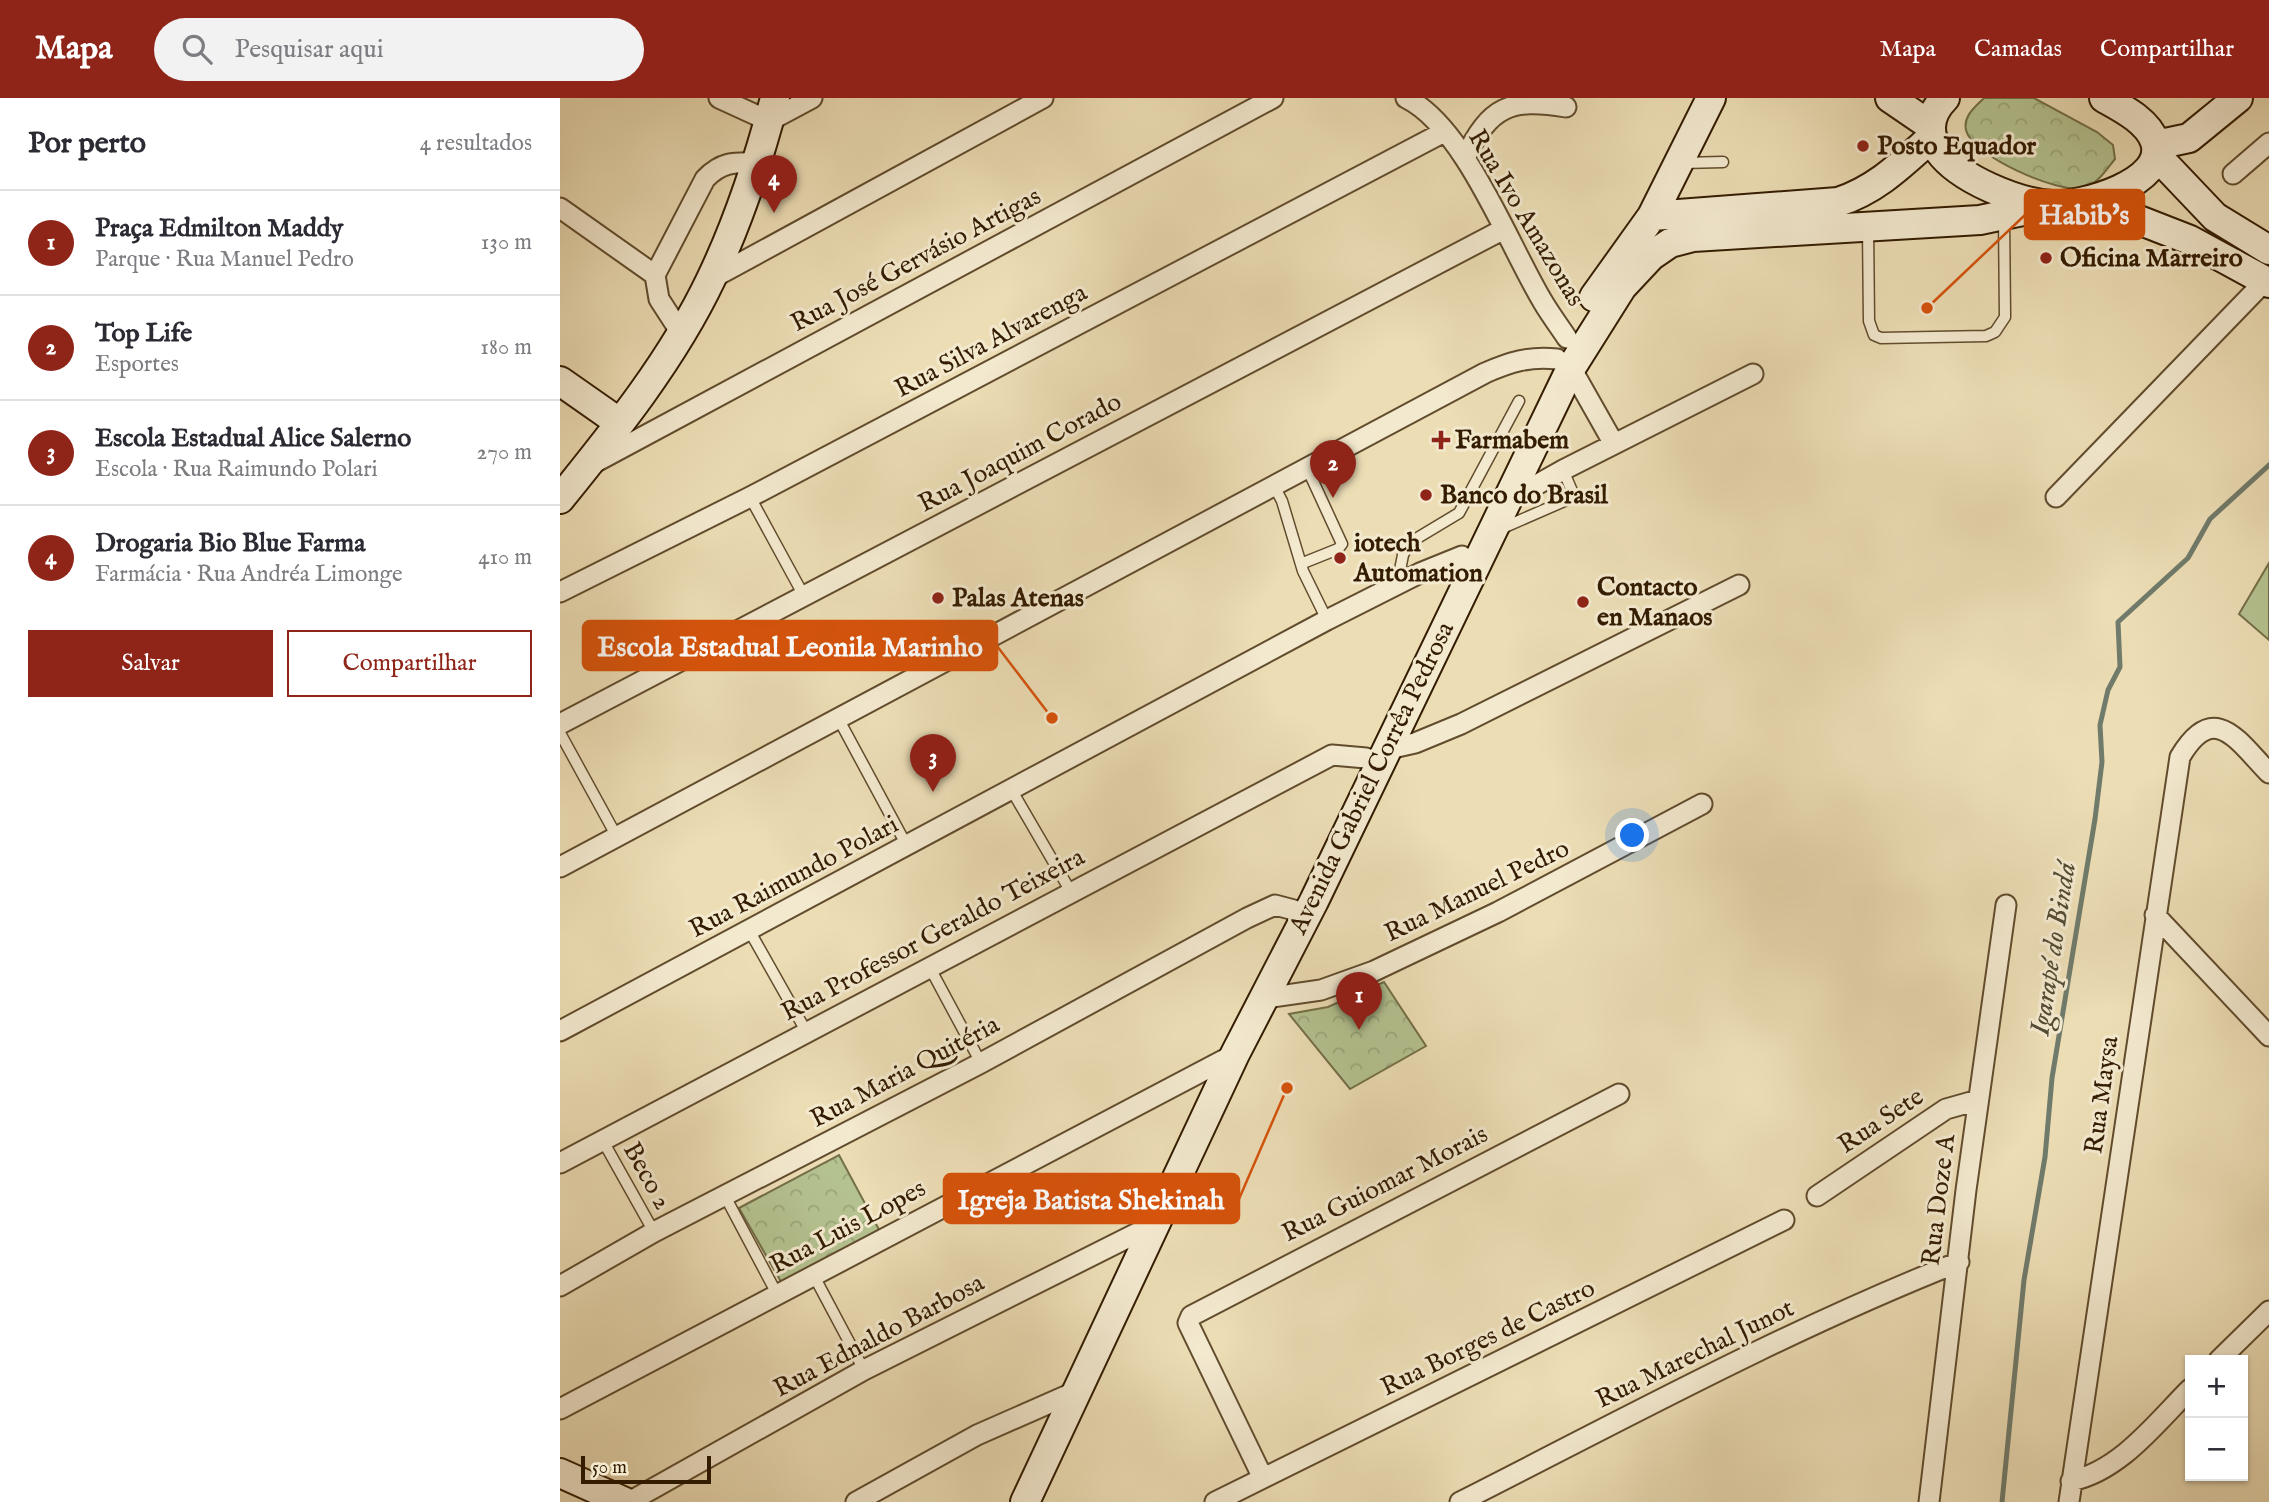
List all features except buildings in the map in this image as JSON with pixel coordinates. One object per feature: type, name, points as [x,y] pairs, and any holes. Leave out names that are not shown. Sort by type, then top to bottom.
[{"type":"street","points":[[719,98],[772,109],[812,98]]},
{"type":"street","points":[[711,279],[1044,98]]},
{"type":"street","name":"Rua José Gervásio Artigas","points":[[584,469],[1273,98]]},
{"type":"street","name":"Rua Ivo Amazonas","points":[[1406,98],[1444,132],[1465,158],[1543,302],[1565,355],[1614,444]]},
{"type":"street","name":"Avenida Gabriel Corrêa Pedrosa","points":[[1025,1502],[1235,1054],[1265,998],[1462,556],[1565,355],[1652,216],[1711,98]]},
{"type":"street","points":[[1890,98],[1931,132],[1945,159],[1974,179],[2009,194],[2051,205],[2090,201],[2126,187],[2144,172],[2156,150],[2189,138],[2238,98]]},
{"type":"street","points":[[1652,216],[1838,202],[1858,196],[1880,183],[1931,132],[1934,113],[1945,98]]},
{"type":"street","points":[[2104,98],[2134,116],[2152,135],[2156,150],[2215,217],[2269,250]]},
{"type":"street","points":[[1465,158],[1478,130],[1509,104],[1539,101],[1566,107]]},
{"type":"street","points":[[560,499],[620,424],[681,332],[711,279],[756,163],[772,109]]},
{"type":"street","name":"Rua Silva Alvarenga","points":[[560,592],[750,497],[1444,132]]},
{"type":"street","points":[[2233,174],[2269,142]]},
{"type":"street","points":[[681,332],[659,299],[655,275],[705,178],[715,168],[730,162],[756,163]]},
{"type":"street","points":[[2056,497],[2267,282],[2190,240],[2090,201]]},
{"type":"street","name":"Avenida Gabriel Corrêa Pedrosa","points":[[1265,998],[1284,907],[1375,754],[1506,502],[1565,355],[1651,256],[1670,243],[1693,237],[1980,220],[2051,205]]},
{"type":"street","points":[[560,208],[655,275]]},
{"type":"street","name":"Rua Joaquim Corado","points":[[560,724],[1504,229]]},
{"type":"street","points":[[560,867],[1503,365],[1536,356],[1565,355]]},
{"type":"street","points":[[1506,502],[1563,470],[1753,374]]},
{"type":"street","points":[[560,381],[620,424]]},
{"type":"street","name":"Rua Raimundo Polari","points":[[560,1031],[1326,621],[1397,584],[1462,556]]},
{"type":"street","points":[[1375,754],[1415,744],[1461,724],[1739,585]]},
{"type":"street","name":"Rua Maysa","points":[[2069,1502],[2180,757],[2193,736],[2212,727],[2228,730],[2269,773]]},
{"type":"street","name":"Rua Professor Geraldo Teixeira","points":[[560,1163],[1332,755],[1375,754]]},
{"type":"street","name":"Rua Manuel Pedro","points":[[1265,998],[1321,990],[1374,971],[1498,912],[1702,804]]},
{"type":"street","name":"Rua Doze A","points":[[1930,1502],[1978,1100],[2006,905]]},
{"type":"street","name":"Rua Maria Quitéria","points":[[560,1286],[654,1232],[1284,907]]},
{"type":"street","points":[[2155,915],[2269,1036]]},
{"type":"street","name":"Rua Luis Lopes","points":[[560,1409],[1235,1054]]},
{"type":"street","name":"Rua Guiomar Morais","points":[[1264,1478],[1188,1323],[1197,1311],[1619,1094]]},
{"type":"street","name":"Rua Sete","points":[[1817,1196],[1946,1109],[1978,1100]]},
{"type":"street","name":"Rua Borges de Castro","points":[[1228,1499],[1264,1478],[1784,1220]]},
{"type":"street","name":"Rua Ednaldo Barbosa","points":[[627,1502],[864,1370],[1157,1223]]},
{"type":"street","name":"Rua Marechal Junot","points":[[1460,1502],[1771,1345],[1889,1290],[1959,1262]]},
{"type":"street","points":[[2224,1355],[2269,1311]]},
{"type":"street","points":[[856,1502],[977,1435],[1077,1391]]},
{"type":"street","points":[[2071,1481],[2090,1477],[2109,1465],[2185,1394]]},
{"type":"street","points":[[560,1473],[627,1502]]},
{"type":"lane","points":[[1678,163],[1723,162]]},
{"type":"lane","points":[[1867,227],[1869,321],[1874,335],[1881,338],[1986,336],[1995,332],[2004,317],[2004,215]]},
{"type":"lane","points":[[1397,584],[1403,555],[1409,543],[1459,513],[1519,401]]},
{"type":"lane","points":[[1303,563],[1338,549],[1342,544],[1307,468]]},
{"type":"lane","points":[[1490,531],[1506,528],[1569,499],[1572,491],[1563,470]]},
{"type":"lane","points":[[1274,486],[1303,563],[1303,571],[1326,621]]},
{"type":"lane","points":[[750,497],[804,596]]},
{"type":"lane","points":[[838,718],[907,847]]},
{"type":"lane","points":[[560,733],[617,837]]},
{"type":"lane","points":[[1011,789],[1071,892]]},
{"type":"lane","points":[[749,930],[806,1031]]},
{"type":"lane","points":[[930,968],[981,1063]]},
{"type":"lane","name":"Beco 2","points":[[603,1141],[654,1232]]},
{"type":"lane","points":[[725,1196],[777,1294]]},
{"type":"lane","points":[[814,1276],[864,1370]]},
{"type":"green space","points":[[1984,98],[2034,98],[2097,132],[2113,145],[2115,159],[2097,180],[2083,188],[2055,185],[2017,171],[1983,150],[1971,140],[1966,130],[1968,116]]},
{"type":"green space","points":[[2269,563],[2269,640],[2239,614]]},
{"type":"green space","points":[[1384,982],[1426,1046],[1350,1089],[1289,1014],[1328,1007]]},
{"type":"green space","points":[[839,1155],[883,1237],[784,1287],[739,1208]]},
{"type":"waterway","name":"Igarapé do Bindá","points":[[2002,1502],[2024,1280],[2045,1157],[2052,1078],[2095,819],[2102,762],[2100,725],[2108,690],[2120,667],[2118,622],[2188,558],[2210,519],[2269,465]]},
{"type":"place","name":"Posto Equador","points":[[1863,146]]},
{"type":"place","name":"Drogaria Bio Blue Farma","points":[[774,213]]},
{"type":"place","name":"Oficina Marreiro","points":[[2046,258]]},
{"type":"place","name":"Habib's","points":[[1927,308]]},
{"type":"place","name":"Farmabem","points":[[1441,440]]},
{"type":"place","name":"Banco do Brasil","points":[[1426,495]]},
{"type":"place","name":"Top Life","points":[[1333,498]]},
{"type":"place","name":"iotech Automation","points":[[1340,558]]},
{"type":"place","name":"Palas Atenas","points":[[938,598]]},
{"type":"place","name":"Contacto en Manaos","points":[[1583,602]]},
{"type":"place","name":"Escola Estadual Leonila Marinho","points":[[1052,718]]},
{"type":"place","name":"Escola Estadual Alice Salerno","points":[[933,792]]},
{"type":"place","name":"Praça Edmilton Maddy","points":[[1359,1030]]},
{"type":"place","name":"Igreja Batista Shekinah","points":[[1287,1088]]}]
